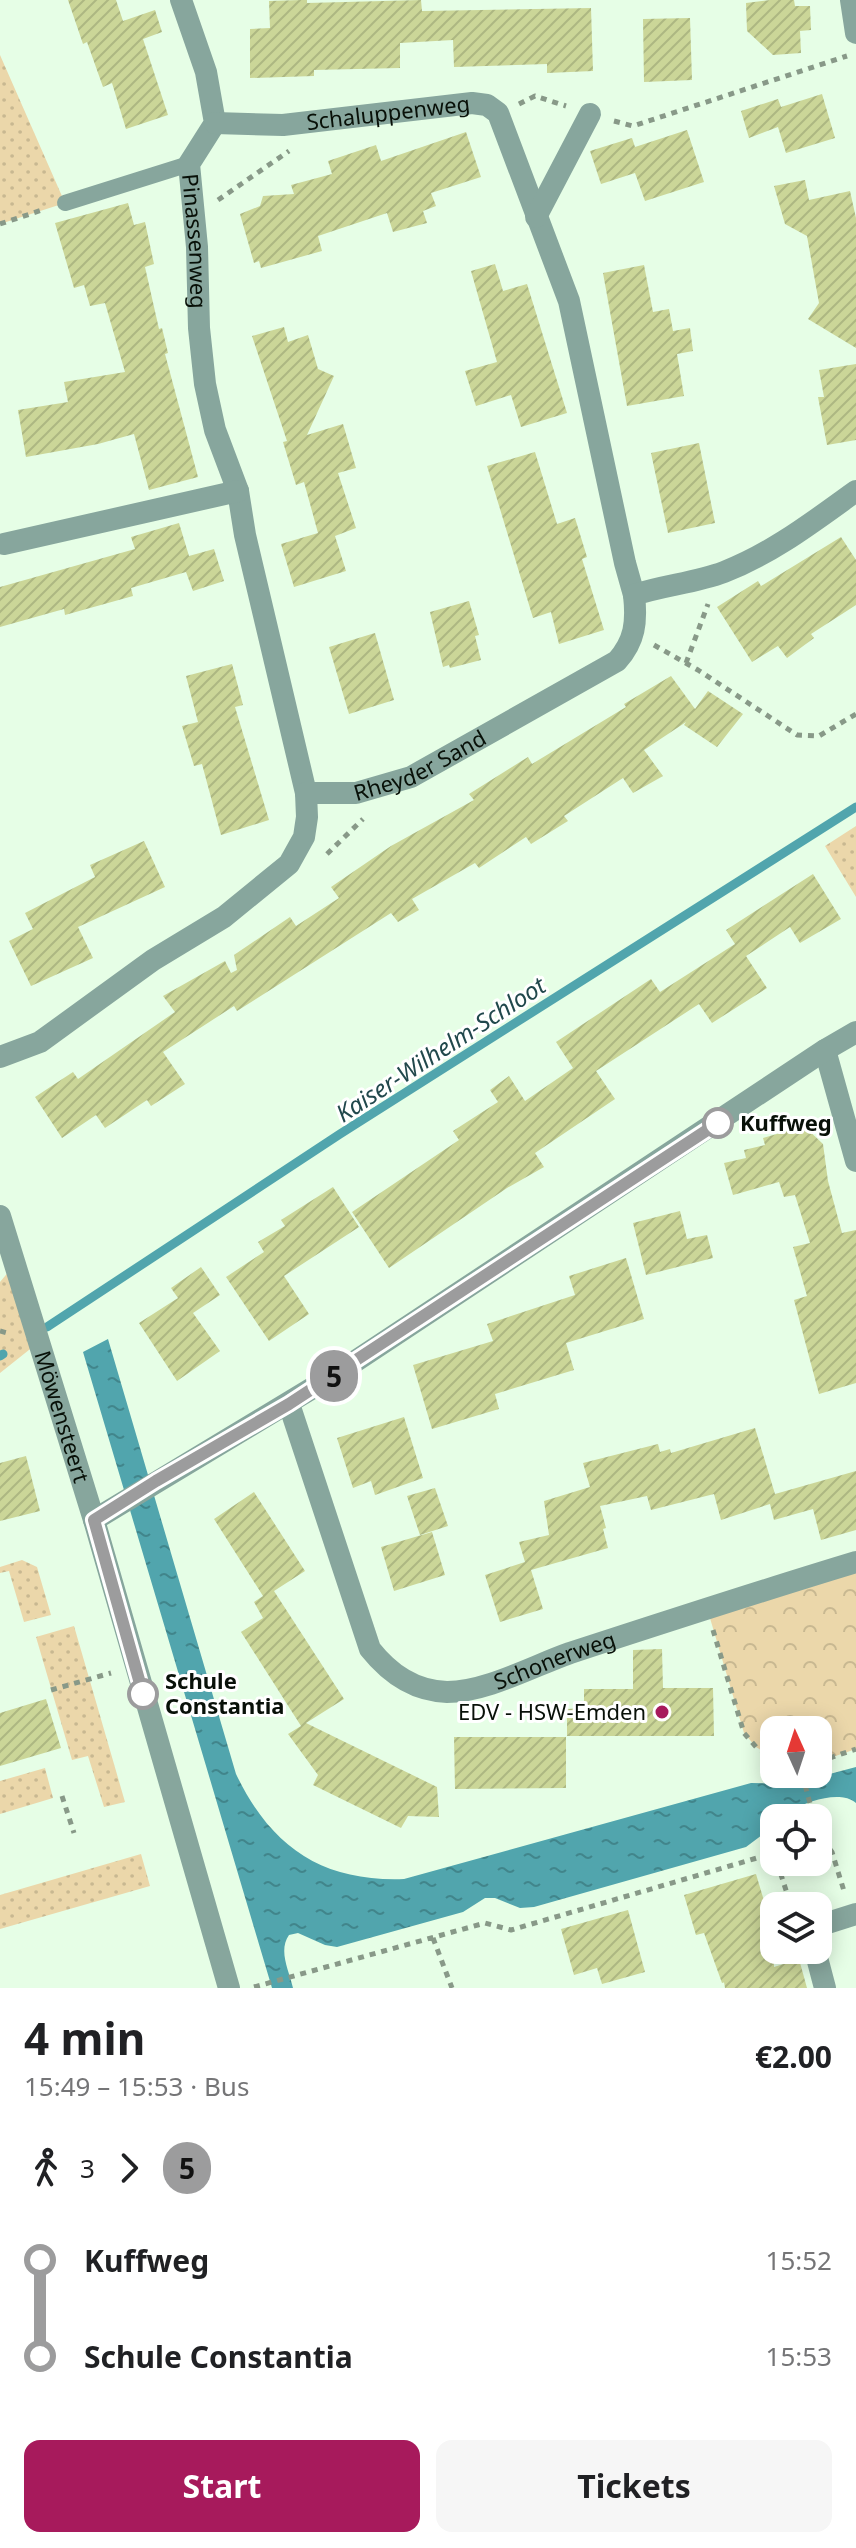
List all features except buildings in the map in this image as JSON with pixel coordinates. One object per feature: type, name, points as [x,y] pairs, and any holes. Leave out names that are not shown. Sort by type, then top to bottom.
[{"type":"street","points":[[181,0],[206,72],[215,123]]},
{"type":"street","points":[[851,0],[856,33]]},
{"type":"street","name":"Schaluppenweg","points":[[215,123],[283,125],[472,103],[487,105],[498,113],[569,301],[634,595]]},
{"type":"street","points":[[536,217],[590,114]]},
{"type":"street","name":"Pinassenweg","points":[[215,123],[189,164],[205,384],[215,430],[238,491],[245,535],[306,793]]},
{"type":"street","points":[[4,544],[238,491]]},
{"type":"street","points":[[632,640],[634,595],[719,573],[779,545],[856,491]]},
{"type":"street","name":"Rheyder Sand","points":[[306,793],[356,793],[411,777],[617,661],[632,640]]},
{"type":"street","points":[[0,1057],[40,1042],[153,960],[224,917],[289,864],[304,837],[306,793]]},
{"type":"street","points":[[94,1520],[289,1404],[856,1032]]},
{"type":"street","points":[[825,1050],[856,1161]]},
{"type":"street","name":"Möwensteert","points":[[0,1216],[94,1520],[229,1988]]},
{"type":"street","name":"Schonerweg","points":[[289,1404],[370,1649],[400,1679],[422,1688],[446,1692],[472,1689],[707,1608],[856,1562]]},
{"type":"street","points":[[832,1921],[854,1914]]},
{"type":"street","points":[[819,1964],[825,1988]]},
{"type":"lane","points":[[65,203],[189,164]]},
{"type":"path","points":[[498,113],[535,96],[633,126],[856,53]]},
{"type":"path","points":[[194,216],[297,146]]},
{"type":"path","points":[[0,224],[65,203]]},
{"type":"path","points":[[686,663],[719,573]]},
{"type":"path","points":[[632,640],[658,647],[686,663],[797,735],[819,736],[856,714]]},
{"type":"path","points":[[289,864],[319,861],[375,809],[388,784]]},
{"type":"path","points":[[707,1608],[744,1733],[760,1749]]},
{"type":"path","points":[[51,1690],[135,1666]]},
{"type":"path","points":[[832,1757],[856,1749]]},
{"type":"path","points":[[62,1796],[74,1833]]},
{"type":"path","points":[[832,1852],[854,1914]]},
{"type":"path","points":[[249,1988],[485,1923],[511,1930],[760,1857]]},
{"type":"path","points":[[433,1938],[452,1988]]},
{"type":"green space","points":[[0,55],[65,203],[0,224]]},
{"type":"green space","points":[[856,826],[856,897],[825,846]]},
{"type":"green space","points":[[15,1264],[39,1342],[0,1373],[0,1282]]},
{"type":"green space","points":[[22,1560],[37,1567],[51,1615],[24,1622],[9,1571],[0,1573],[0,1567]]},
{"type":"green space","points":[[856,1562],[856,1749],[832,1757],[832,1716],[760,1716],[760,1749],[756,1747],[744,1733],[707,1608]]},
{"type":"green space","points":[[74,1626],[125,1802],[104,1807],[88,1756],[72,1760],[36,1637]]},
{"type":"green space","points":[[45,1768],[53,1798],[0,1814],[0,1781]]},
{"type":"green space","points":[[141,1854],[150,1886],[0,1929],[0,1895]]},
{"type":"water","points":[[108,1339],[236,1774],[265,1822],[302,1855],[348,1874],[404,1879],[751,1783],[760,1783],[760,1788],[832,1788],[832,1773],[856,1767],[856,1803],[833,1797],[806,1804],[760,1804],[760,1836],[746,1847],[534,1907],[520,1908],[495,1898],[485,1898],[463,1912],[337,1947],[298,1933],[289,1935],[284,1954],[293,1988],[272,1988],[83,1352]]},
{"type":"waterway","name":"Kaiser-Wilhelm-Schloot","points":[[47,1327],[340,1134],[856,807]]},
{"type":"bus line","name":"5","points":[[143,1694],[94,1520],[289,1404],[718,1123]]},
{"type":"place","name":"Kuffweg","points":[[718,1123]]},
{"type":"place","name":"Schule Constantia","points":[[143,1694]]},
{"type":"place","name":"EDV - HSW-Emden","points":[[662,1712]]}]
